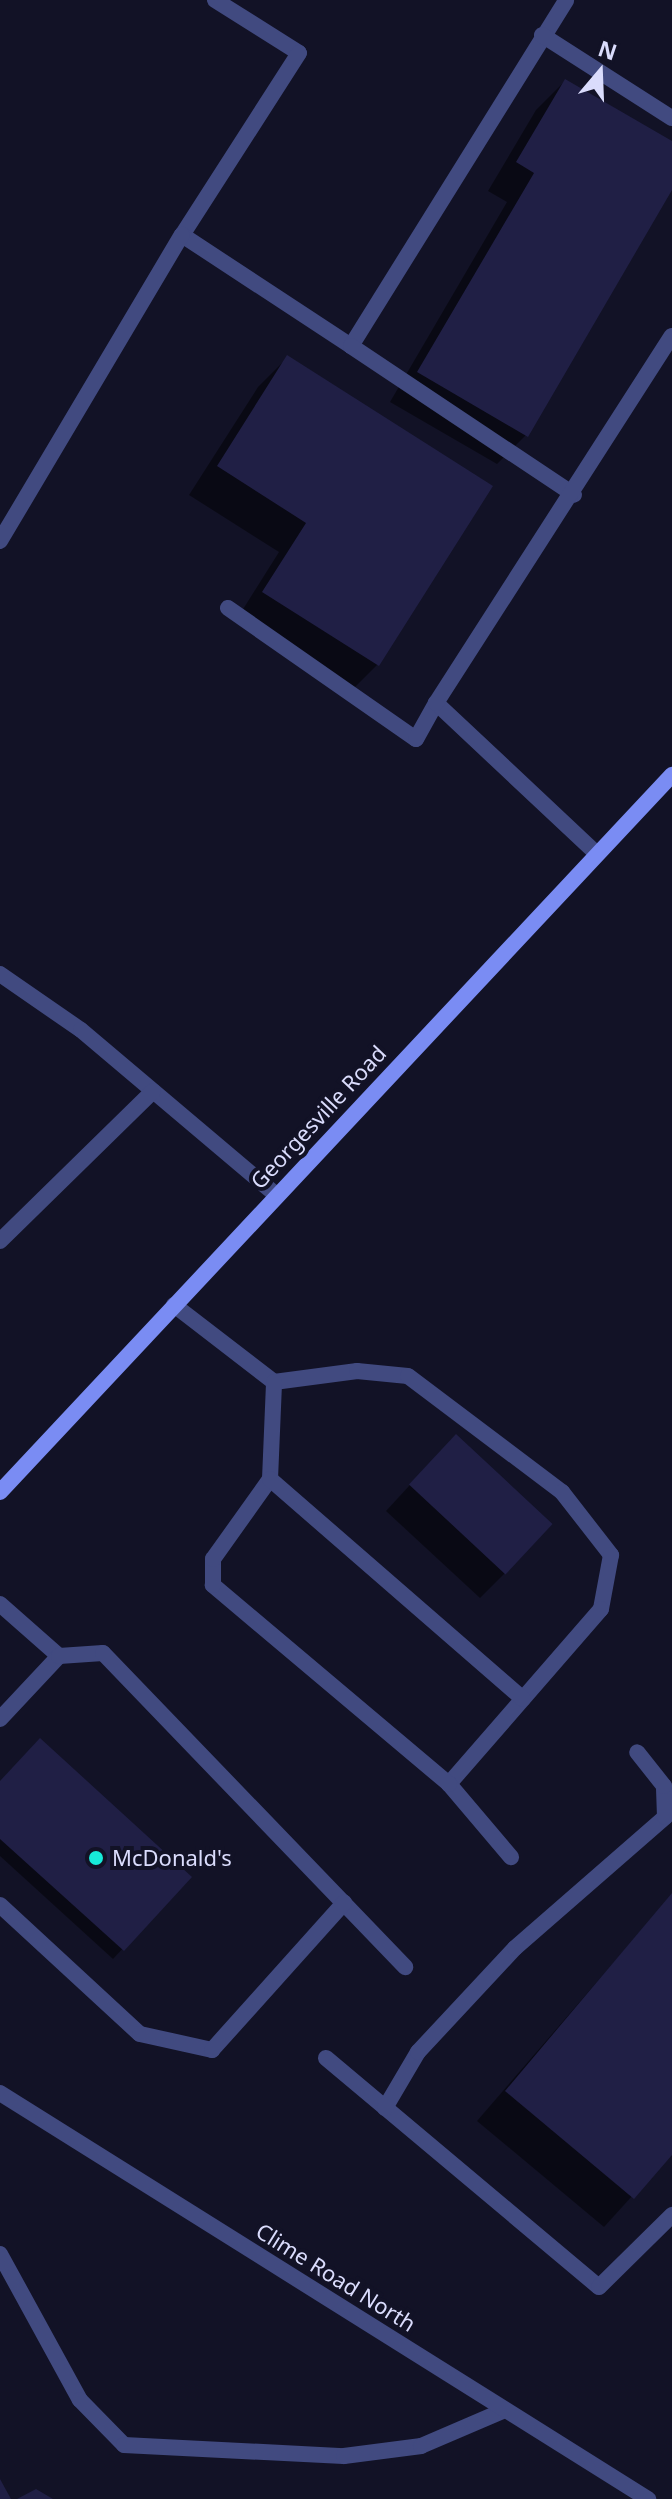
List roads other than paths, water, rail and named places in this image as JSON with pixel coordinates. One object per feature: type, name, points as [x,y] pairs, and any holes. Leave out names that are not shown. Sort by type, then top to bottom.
[{"type":"main road","name":"Georgesville Road","points":[[0,1492],[275,1194],[672,775]]},
{"type":"street","points":[[0,541],[182,235],[299,53],[215,0]]},
{"type":"street","points":[[351,346],[566,0]]},
{"type":"street","points":[[542,35],[672,118]]},
{"type":"street","points":[[182,235],[574,495]]},
{"type":"street","points":[[228,608],[416,739],[436,703],[574,495],[672,336]]},
{"type":"street","points":[[436,703],[597,854]]},
{"type":"street","points":[[3,982],[153,1091],[275,1194]]},
{"type":"street","points":[[0,1241],[153,1091]]},
{"type":"street","points":[[174,1305],[274,1382],[357,1371],[408,1376],[562,1492],[611,1555],[601,1609],[449,1784]]},
{"type":"street","points":[[274,1382],[270,1479],[213,1559],[213,1585],[449,1784],[511,1857]]},
{"type":"street","points":[[270,1479],[523,1699]]},
{"type":"street","points":[[0,1604],[59,1656]]},
{"type":"street","points":[[0,1719],[59,1656],[103,1653],[405,1967]]},
{"type":"street","points":[[385,2108],[418,2052],[515,1948],[665,1817],[664,1786],[637,1752]]},
{"type":"street","points":[[0,1905],[140,2034],[212,2050],[344,1903]]},
{"type":"street","points":[[326,2058],[599,2287],[672,2215]]},
{"type":"street","name":"Clime Road North","points":[[0,2093],[648,2499]]},
{"type":"street","points":[[0,2254],[80,2400],[124,2445],[344,2456],[421,2446],[505,2410]]},
{"type":"place","name":"McDonald's","points":[[96,1858]]}]
